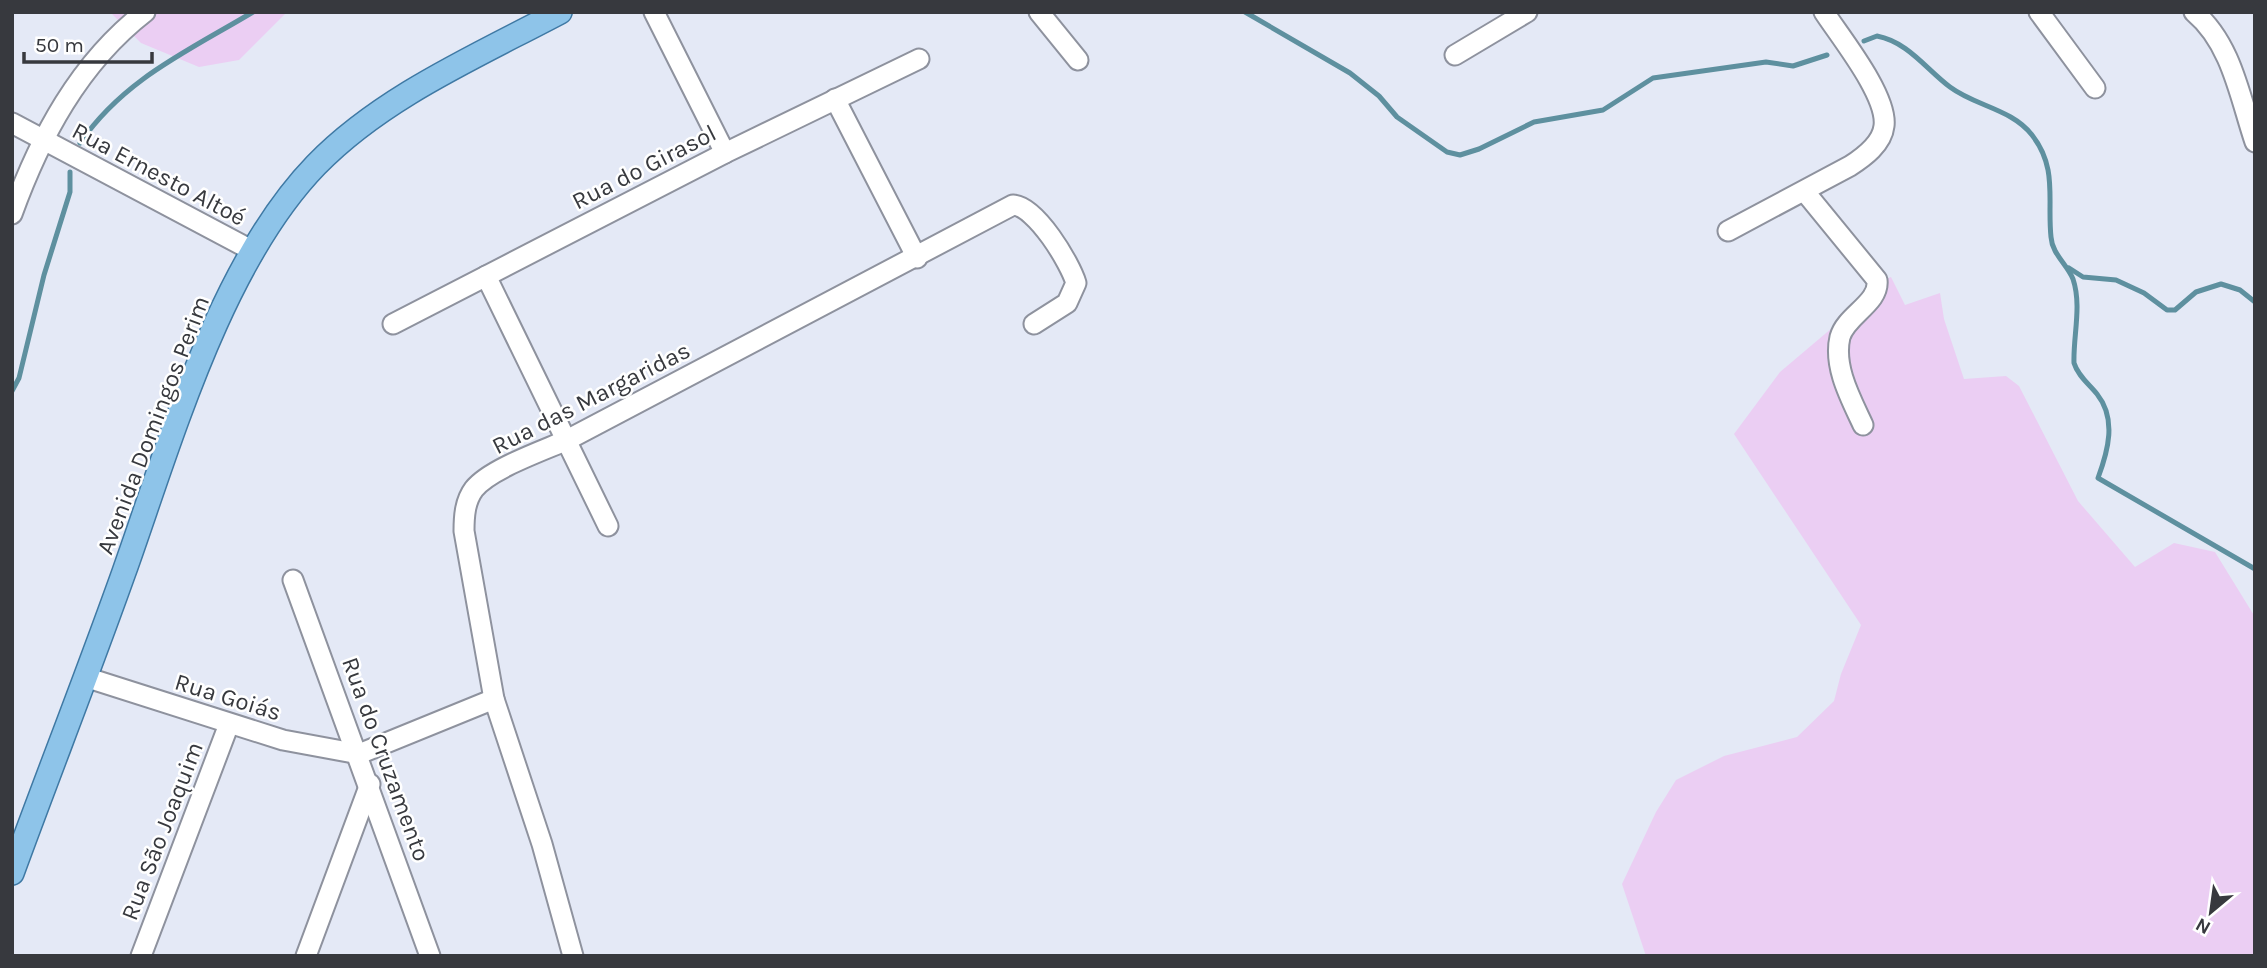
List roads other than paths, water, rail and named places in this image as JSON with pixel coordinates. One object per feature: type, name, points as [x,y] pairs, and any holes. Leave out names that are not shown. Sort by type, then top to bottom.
[{"type":"main road","name":"Avenida Domingos Perim","points":[[12,873],[184,402],[253,251],[316,165],[359,126],[433,81],[560,12]]},
{"type":"street","points":[[12,214],[43,141],[94,62],[108,45],[145,12]]},
{"type":"street","points":[[654,12],[725,153]]},
{"type":"street","points":[[1039,12],[1077,60]]},
{"type":"street","points":[[1455,55],[1527,12]]},
{"type":"street","points":[[1728,231],[1850,166],[1863,157],[1880,137],[1884,127],[1882,105],[1824,12]]},
{"type":"street","points":[[2039,12],[2095,88]]},
{"type":"street","points":[[2194,12],[2217,35],[2255,142]]},
{"type":"street","name":"Rua do Girasol","points":[[393,324],[725,153],[919,59]]},
{"type":"street","points":[[835,99],[917,258]]},
{"type":"street","name":"Rua Ernesto Altoé","points":[[12,123],[253,251]]},
{"type":"street","points":[[1805,192],[1877,280],[1874,294],[1845,327],[1839,347],[1845,385],[1863,425]]},
{"type":"street","name":"Rua das Margaridas","points":[[573,956],[541,844],[494,699],[468,568],[464,509],[474,488],[492,476],[917,258],[1013,205],[1026,209],[1067,262],[1076,283],[1067,303],[1034,324]]},
{"type":"street","points":[[486,276],[608,526]]},
{"type":"street","name":"Rua do Cruzamento","points":[[293,580],[370,784],[430,956]]},
{"type":"street","name":"Rua Goiás","points":[[85,677],[295,743],[359,754]]},
{"type":"street","points":[[359,754],[494,699]]},
{"type":"street","name":"Rua São Joaquim","points":[[141,956],[229,724]]},
{"type":"street","points":[[306,956],[370,784]]},
{"type":"waterway","points":[[80,143],[116,101],[137,84],[181,54],[253,12]]},
{"type":"waterway","points":[[1245,12],[1350,73],[1379,96],[1397,117],[1447,152],[1460,155],[1479,149],[1534,122],[1603,110],[1653,78],[1766,62],[1793,66],[1827,55]]},
{"type":"waterway","points":[[1864,41],[1877,36],[1898,44],[1950,87],[2004,113],[2024,126],[2032,135],[2040,147],[2048,172],[2052,243],[2076,289],[2074,363],[2103,404],[2109,424],[2105,457],[2098,478],[2255,569]]},
{"type":"waterway","points":[[12,391],[19,378],[44,275],[70,192],[70,172]]},
{"type":"waterway","points":[[2069,268],[2083,277],[2116,280],[2144,293],[2167,310],[2175,310],[2196,292],[2221,284],[2240,290],[2255,302]]}]
